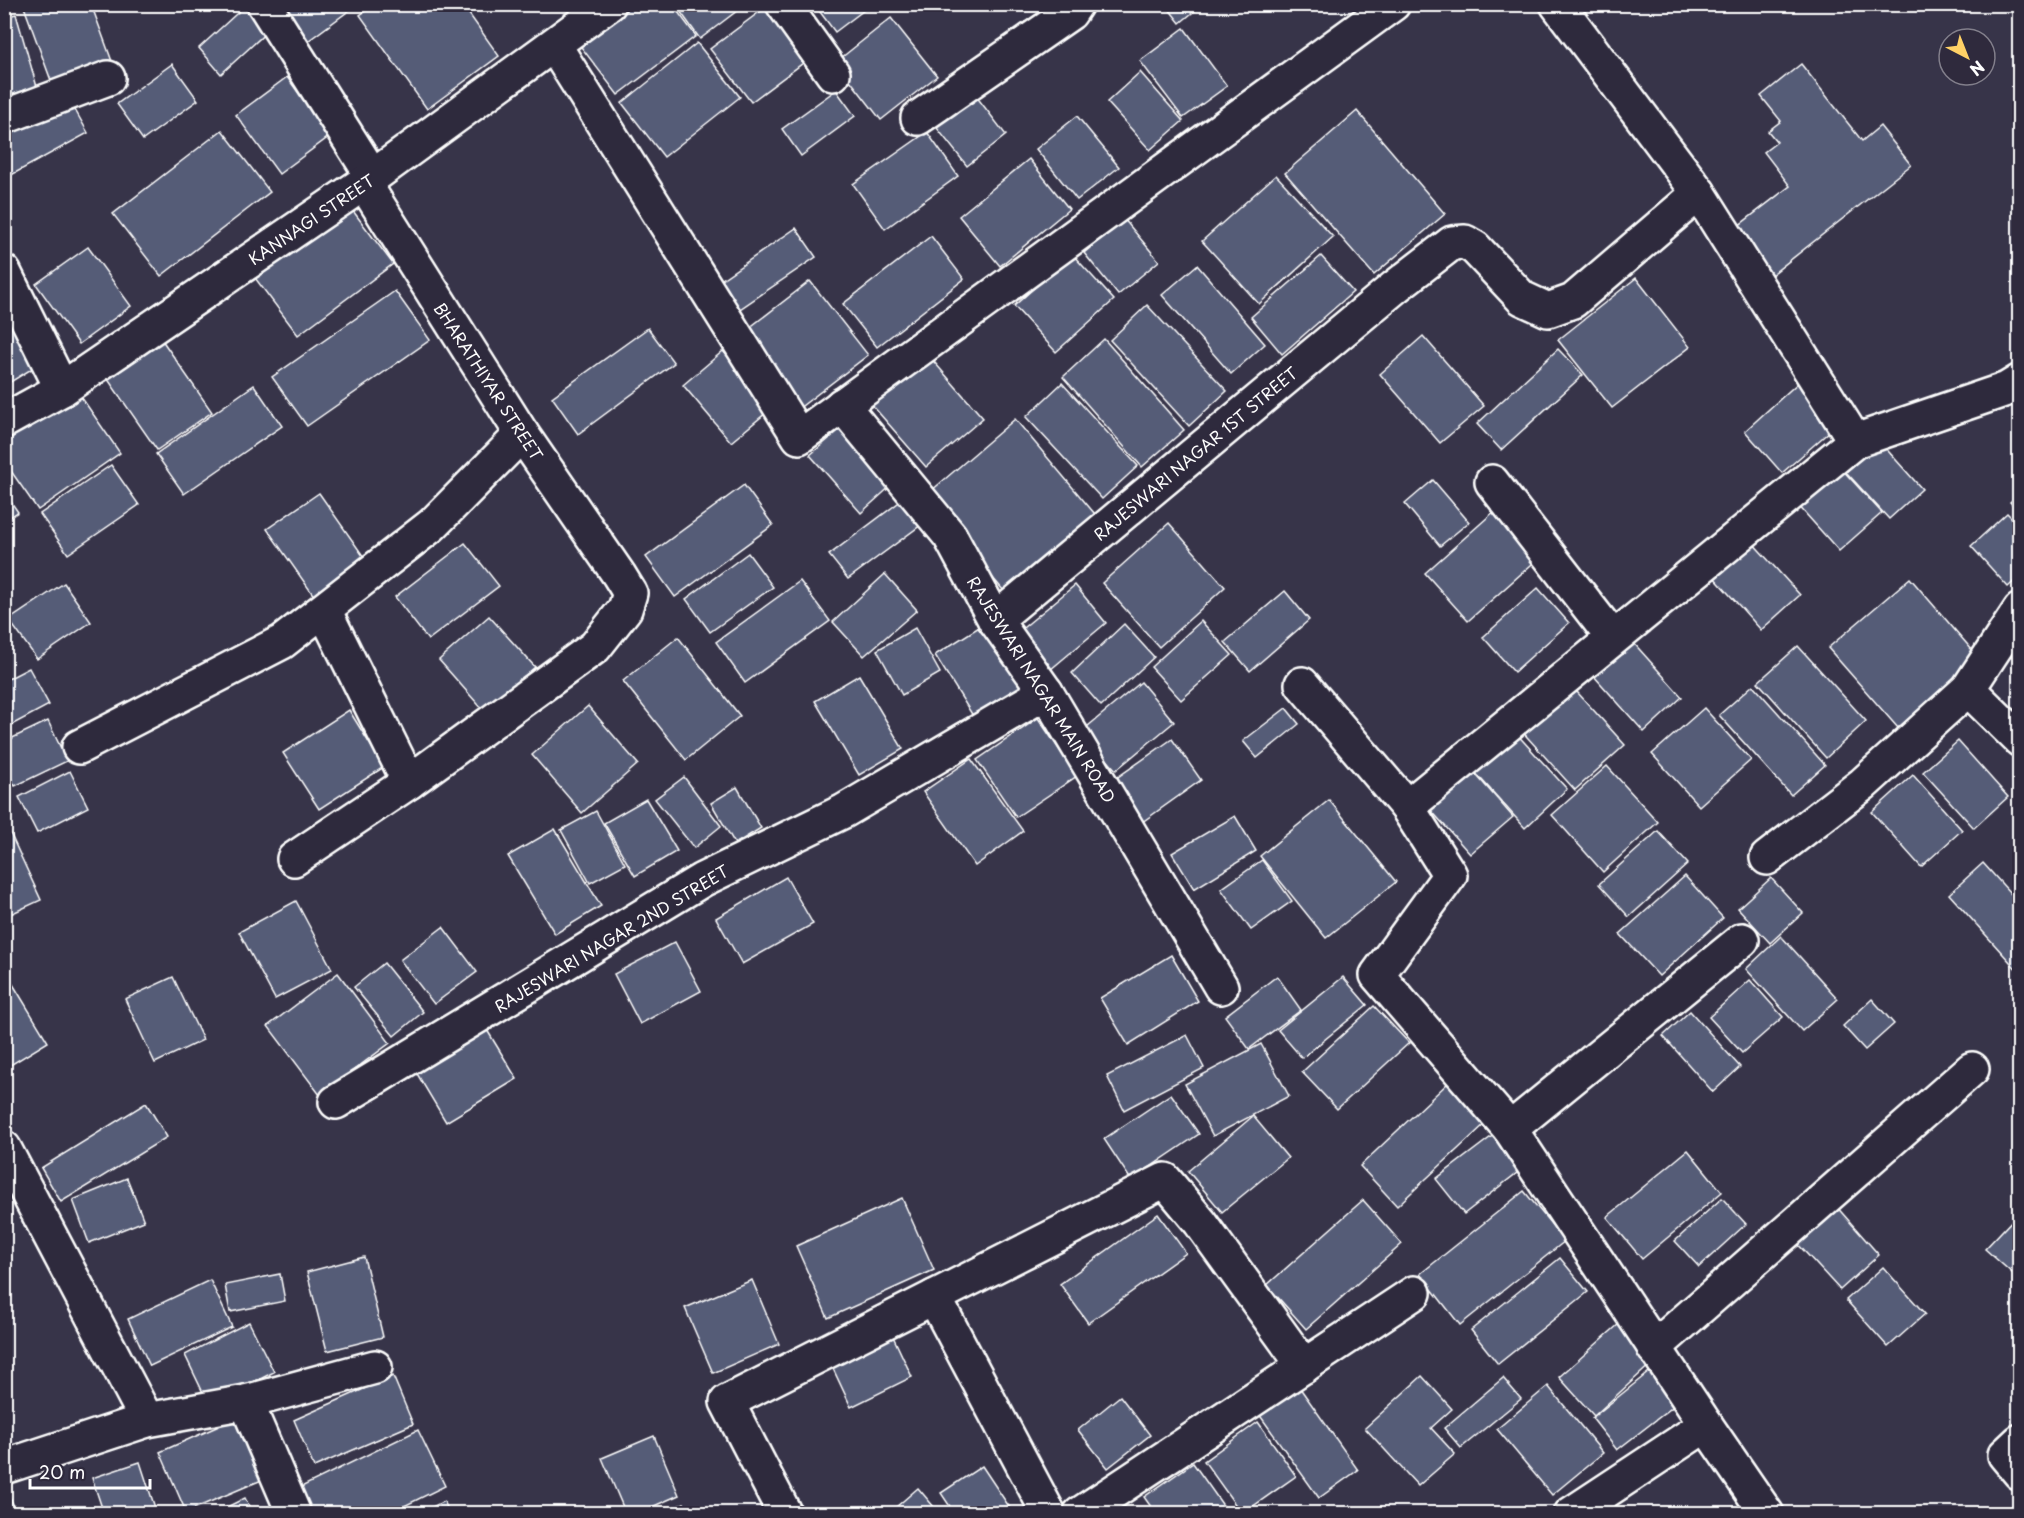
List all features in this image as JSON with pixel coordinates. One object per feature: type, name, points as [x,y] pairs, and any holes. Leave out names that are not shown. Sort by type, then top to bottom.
[{"type":"street","name":"BHARATHIYAR STREET","points":[[264,4],[522,434],[630,593],[625,609],[595,646],[408,782],[294,859]]},
{"type":"street","name":"KANNAGI STREET","points":[[4,422],[62,389],[369,180],[609,4]]},
{"type":"street","points":[[783,4],[833,74]]},
{"type":"street","points":[[918,118],[1070,13],[1076,4]]},
{"type":"street","points":[[554,45],[800,437],[1393,4]]},
{"type":"street","points":[[1557,4],[1699,193],[1855,441]]},
{"type":"street","points":[[4,117],[108,78]]},
{"type":"street","name":"RAJESWARI NAGAR 1ST STREET","points":[[995,620],[1395,286],[1452,243],[1465,242],[1484,256],[1522,298],[1548,310],[1573,301],[1699,193]]},
{"type":"street","points":[[4,272],[62,389]]},
{"type":"street","points":[[1407,807],[1855,441],[2015,392]]},
{"type":"street","name":"RAJESWARI NAGAR MAIN ROAD","points":[[842,405],[950,536],[995,620],[1046,692],[1221,987]]},
{"type":"street","points":[[80,747],[282,642],[432,525],[522,434]]},
{"type":"street","points":[[1492,482],[1613,638]]},
{"type":"street","points":[[324,610],[408,782]]},
{"type":"street","points":[[1767,858],[1863,784],[1968,688],[2019,610]]},
{"type":"street","points":[[1302,684],[1407,807],[1450,875],[1377,975],[1510,1129],[1654,1348],[1767,1514]]},
{"type":"street","points":[[1968,688],[2019,740]]},
{"type":"street","name":"RAJESWARI NAGAR 2ND STREET","points":[[336,1102],[702,880],[844,811],[1046,692]]},
{"type":"street","points":[[1510,1129],[1742,940]]},
{"type":"street","points":[[1654,1348],[1972,1069]]},
{"type":"street","points":[[4,1148],[147,1420]]},
{"type":"street","points":[[785,1514],[727,1402],[1165,1180],[1200,1222],[1304,1366]]},
{"type":"street","points":[[1080,1514],[1414,1293]]},
{"type":"street","points":[[934,1297],[1050,1514]]},
{"type":"street","points":[[4,1467],[147,1420],[246,1402],[375,1367]]},
{"type":"street","points":[[246,1402],[294,1514]]},
{"type":"street","points":[[1571,1514],[1706,1425]]},
{"type":"street","points":[[2019,1441],[2005,1455],[2019,1473]]},
{"type":"building","points":[[23,4],[91,4],[113,64],[53,86]]},
{"type":"building","points":[[247,4],[270,29],[221,74],[199,48]]},
{"type":"building","points":[[283,4],[358,4],[301,46]]},
{"type":"building","points":[[375,4],[462,4],[499,56],[427,109],[360,15]]},
{"type":"building","points":[[628,4],[672,4],[696,36],[618,95],[578,43]]},
{"type":"building","points":[[675,4],[746,4],[700,39]]},
{"type":"building","points":[[770,4],[811,57],[751,102],[710,49]]},
{"type":"building","points":[[814,4],[872,4],[835,32]]},
{"type":"building","points":[[1165,4],[1203,4],[1180,23]]},
{"type":"building","points":[[16,14],[37,87],[4,97],[4,17]]},
{"type":"building","points":[[891,18],[937,76],[881,120],[836,62]]},
{"type":"building","points":[[1184,28],[1227,86],[1183,118],[1140,61]]},
{"type":"building","points":[[697,43],[740,97],[664,157],[622,103]]},
{"type":"building","points":[[172,64],[198,100],[143,140],[117,104]]},
{"type":"building","points":[[1801,64],[1862,141],[1880,126],[1911,165],[1770,276],[1733,230],[1790,186],[1764,152],[1777,142],[1768,131],[1781,121],[1761,96]]},
{"type":"building","points":[[1140,72],[1183,121],[1150,150],[1107,102]]},
{"type":"building","points":[[287,77],[330,136],[279,174],[236,115]]},
{"type":"building","points":[[836,90],[855,116],[801,156],[782,129]]},
{"type":"building","points":[[973,92],[1006,135],[967,166],[933,123]]},
{"type":"building","points":[[70,101],[88,133],[4,179],[4,137]]},
{"type":"building","points":[[1357,111],[1445,214],[1374,275],[1285,173]]},
{"type":"building","points":[[1077,116],[1119,167],[1077,200],[1036,149]]},
{"type":"building","points":[[222,130],[270,192],[161,276],[113,214]]},
{"type":"building","points":[[927,132],[958,176],[885,229],[853,184]]},
{"type":"building","points":[[1029,159],[1069,209],[1000,266],[959,216]]},
{"type":"building","points":[[1276,175],[1333,237],[1259,304],[1202,241]]},
{"type":"building","points":[[347,203],[393,264],[298,335],[252,274]]},
{"type":"building","points":[[1124,219],[1159,261],[1118,295],[1084,253]]},
{"type":"building","points":[[796,228],[816,257],[734,313],[715,284]]},
{"type":"building","points":[[931,236],[964,279],[877,347],[843,304]]},
{"type":"building","points":[[88,247],[131,306],[79,344],[36,284]]},
{"type":"building","points":[[1072,254],[1114,300],[1056,352],[1014,306]]},
{"type":"building","points":[[1321,256],[1353,292],[1282,354],[1251,317]]},
{"type":"building","points":[[1197,265],[1265,344],[1231,374],[1162,295]]},
{"type":"building","points":[[1636,278],[1690,347],[1612,408],[1558,340]]},
{"type":"building","points":[[810,281],[868,355],[798,409],[740,335]]},
{"type":"building","points":[[395,291],[430,340],[307,426],[272,377]]},
{"type":"building","points":[[4,299],[43,362],[4,386]]},
{"type":"building","points":[[1147,305],[1227,391],[1189,426],[1110,340]]},
{"type":"building","points":[[648,328],[674,363],[578,434],[552,397]]},
{"type":"building","points":[[1423,336],[1484,406],[1440,443],[1380,374]]},
{"type":"building","points":[[1104,339],[1184,430],[1142,467],[1063,377]]},
{"type":"building","points":[[162,340],[212,412],[157,450],[107,378]]},
{"type":"building","points":[[1558,349],[1583,375],[1501,450],[1477,424]]},
{"type":"building","points":[[723,351],[772,408],[731,442],[683,385]]},
{"type":"building","points":[[928,355],[983,418],[926,467],[872,405]]},
{"type":"building","points":[[1800,381],[1838,424],[1782,473],[1745,431]]},
{"type":"building","points":[[1062,383],[1138,466],[1102,499],[1026,417]]},
{"type":"building","points":[[254,385],[282,426],[184,494],[156,454]]},
{"type":"building","points":[[75,388],[120,453],[38,510],[4,461],[4,437]]},
{"type":"building","points":[[1015,419],[1100,520],[1009,597],[924,497]]},
{"type":"building","points":[[843,427],[893,484],[861,513],[810,455]]},
{"type":"building","points":[[1880,442],[1922,489],[1889,519],[1846,472]]},
{"type":"building","points":[[111,465],[139,505],[68,554],[40,514]]},
{"type":"building","points":[[1839,466],[1882,513],[1839,551],[1797,504]]},
{"type":"building","points":[[1433,480],[1469,522],[1440,546],[1405,504]]},
{"type":"building","points":[[744,485],[773,525],[675,597],[646,557]]},
{"type":"building","points":[[4,492],[18,512],[4,521]]},
{"type":"building","points":[[319,493],[366,560],[314,596],[267,529]]},
{"type":"building","points":[[2020,493],[2020,512],[2010,502]]},
{"type":"building","points":[[910,494],[929,519],[848,579],[829,555]]},
{"type":"building","points":[[1497,509],[1540,557],[1468,621],[1425,573]]},
{"type":"building","points":[[2007,513],[2020,526],[2020,576],[2008,587],[1971,546]]},
{"type":"building","points":[[1169,523],[1225,587],[1159,647],[1102,583]]},
{"type":"building","points":[[1750,540],[1800,595],[1761,630],[1712,575]]},
{"type":"building","points":[[465,543],[499,586],[428,640],[395,597]]},
{"type":"building","points":[[748,553],[773,587],[710,632],[686,599]]},
{"type":"building","points":[[885,574],[917,610],[864,656],[833,622]]},
{"type":"building","points":[[1910,578],[1979,658],[1898,728],[1828,648]]},
{"type":"building","points":[[800,581],[830,621],[745,683],[716,642]]},
{"type":"building","points":[[64,583],[91,622],[37,659],[9,620]]},
{"type":"building","points":[[1075,585],[1106,623],[1044,675],[1012,637]]},
{"type":"building","points":[[1538,588],[1569,623],[1514,672],[1483,637]]},
{"type":"building","points":[[1285,591],[1309,620],[1250,671],[1225,642]]},
{"type":"building","points":[[489,616],[535,667],[484,711],[439,660]]},
{"type":"building","points":[[1201,621],[1232,655],[1181,700],[1151,667]]},
{"type":"building","points":[[987,622],[1026,683],[973,716],[935,655]]},
{"type":"building","points":[[1124,624],[1154,657],[1101,706],[1072,673]]},
{"type":"building","points":[[915,628],[940,673],[902,695],[877,650]]},
{"type":"building","points":[[678,637],[740,716],[686,760],[623,681]]},
{"type":"building","points":[[1631,640],[1682,697],[1644,732],[1593,675]]},
{"type":"building","points":[[1798,646],[1866,721],[1826,758],[1758,682]]},
{"type":"building","points":[[29,668],[49,705],[4,729],[4,681]]},
{"type":"building","points":[[859,675],[903,749],[859,775],[815,701]]},
{"type":"building","points":[[1141,682],[1174,722],[1116,770],[1082,731]]},
{"type":"building","points":[[1568,682],[1625,745],[1575,790],[1518,727]]},
{"type":"building","points":[[1753,685],[1825,765],[1791,795],[1719,715]]},
{"type":"building","points":[[588,706],[638,764],[582,813],[532,755]]},
{"type":"building","points":[[1286,708],[1299,724],[1257,758],[1243,741]]},
{"type":"building","points":[[1704,708],[1751,760],[1699,806],[1652,754]]},
{"type":"building","points":[[349,710],[384,767],[319,809],[283,753]]},
{"type":"building","points":[[1038,718],[1077,776],[1016,817],[977,760]]},
{"type":"building","points":[[48,721],[67,761],[15,786],[4,764],[4,742]]},
{"type":"building","points":[[1514,731],[1567,789],[1525,828],[1472,769]]},
{"type":"building","points":[[1172,739],[1201,780],[1138,825],[1108,784]]},
{"type":"building","points":[[1958,741],[2008,797],[1974,828],[1923,772]]},
{"type":"building","points":[[971,759],[1023,831],[975,866],[923,792]]},
{"type":"building","points":[[1607,766],[1658,822],[1603,872],[1552,815]]},
{"type":"building","points":[[1471,769],[1513,817],[1470,854],[1428,807]]},
{"type":"building","points":[[70,771],[88,807],[37,833],[19,797]]},
{"type":"building","points":[[1913,775],[1962,830],[1921,867],[1872,812]]},
{"type":"building","points":[[684,777],[721,826],[694,848],[655,799]]},
{"type":"building","points":[[737,787],[761,828],[735,844],[711,803]]},
{"type":"building","points":[[646,799],[677,851],[635,876],[604,823]]},
{"type":"building","points":[[1329,800],[1396,882],[1326,938],[1260,856]]},
{"type":"building","points":[[596,811],[625,864],[590,883],[561,830]]},
{"type":"building","points":[[1235,816],[1256,851],[1194,889],[1172,853]]},
{"type":"building","points":[[4,820],[41,900],[4,917]]},
{"type":"building","points":[[555,829],[601,906],[555,934],[508,856]]},
{"type":"building","points":[[1658,831],[1688,864],[1629,917],[1599,884]]},
{"type":"building","points":[[1262,860],[1292,901],[1251,930],[1221,889]]},
{"type":"building","points":[[1983,863],[2020,904],[2020,973],[1949,894]]},
{"type":"building","points":[[1685,876],[1723,918],[1659,976],[1620,934]]},
{"type":"building","points":[[786,877],[813,924],[742,964],[716,918]]},
{"type":"building","points":[[1771,878],[1803,913],[1770,943],[1738,908]]},
{"type":"building","points":[[296,901],[332,969],[275,999],[239,932]]},
{"type":"building","points":[[443,927],[477,972],[434,1004],[400,960]]},
{"type":"building","points":[[1781,936],[1838,999],[1802,1031],[1746,969]]},
{"type":"building","points":[[675,942],[701,991],[640,1024],[614,974]]},
{"type":"building","points":[[1171,955],[1198,1001],[1128,1045],[1100,998]]},
{"type":"building","points":[[384,963],[423,1012],[394,1036],[354,987]]},
{"type":"building","points":[[338,973],[390,1043],[320,1095],[268,1026]]},
{"type":"building","points":[[1277,976],[1301,1010],[1249,1049],[1225,1016]]},
{"type":"building","points":[[173,977],[203,1040],[155,1063],[125,999]]},
{"type":"building","points":[[1343,977],[1367,1005],[1302,1058],[1278,1030]]},
{"type":"building","points":[[1750,980],[1783,1017],[1742,1053],[1709,1017]]},
{"type":"building","points":[[11,981],[48,1042],[4,1069],[4,985]]},
{"type":"building","points":[[1872,999],[1894,1024],[1865,1050],[1843,1026]]},
{"type":"building","points":[[1374,1006],[1409,1043],[1337,1109],[1302,1072]]},
{"type":"building","points":[[1690,1011],[1740,1067],[1713,1092],[1663,1036]]},
{"type":"building","points":[[487,1030],[517,1079],[446,1122],[416,1072]]},
{"type":"building","points":[[1187,1035],[1204,1068],[1124,1110],[1107,1076]]},
{"type":"building","points":[[1261,1044],[1289,1096],[1213,1136],[1185,1084]]},
{"type":"building","points":[[1450,1081],[1487,1122],[1397,1206],[1360,1166]]},
{"type":"building","points":[[1171,1094],[1199,1134],[1131,1180],[1104,1139]]},
{"type":"building","points":[[146,1103],[167,1137],[61,1202],[41,1168]]},
{"type":"building","points":[[1253,1116],[1288,1158],[1222,1212],[1188,1171]]},
{"type":"building","points":[[1495,1134],[1522,1169],[1464,1214],[1436,1179]]},
{"type":"building","points":[[1688,1150],[1722,1192],[1642,1259],[1607,1217]]},
{"type":"building","points":[[127,1178],[144,1221],[89,1243],[73,1200]]},
{"type":"building","points":[[1524,1191],[1565,1241],[1460,1325],[1420,1274]]},
{"type":"building","points":[[902,1198],[934,1270],[828,1318],[796,1246]]},
{"type":"building","points":[[1722,1198],[1746,1224],[1699,1267],[1675,1241]]},
{"type":"building","points":[[1363,1200],[1402,1244],[1306,1329],[1267,1285]]},
{"type":"building","points":[[1835,1205],[1879,1255],[1840,1290],[1795,1241]]},
{"type":"building","points":[[2020,1212],[2020,1280],[1985,1249]]},
{"type":"building","points":[[1158,1214],[1186,1253],[1088,1323],[1060,1284]]},
{"type":"building","points":[[364,1257],[383,1337],[327,1351],[307,1272]]},
{"type":"building","points":[[1560,1258],[1588,1292],[1498,1364],[1471,1330]]},
{"type":"building","points":[[1883,1267],[1925,1314],[1888,1347],[1846,1300]]},
{"type":"building","points":[[280,1274],[285,1301],[230,1312],[225,1285]]},
{"type":"building","points":[[210,1280],[232,1327],[150,1366],[128,1319]]},
{"type":"building","points":[[752,1280],[779,1344],[713,1373],[685,1308]]},
{"type":"building","points":[[249,1322],[274,1372],[209,1405],[185,1355]]},
{"type":"building","points":[[1619,1324],[1653,1362],[1594,1416],[1559,1377]]},
{"type":"building","points":[[890,1330],[912,1377],[851,1407],[829,1360]]},
{"type":"building","points":[[1649,1372],[1675,1405],[1617,1450],[1592,1418]]},
{"type":"building","points":[[393,1376],[413,1424],[314,1467],[294,1420]]},
{"type":"building","points":[[1422,1376],[1452,1409],[1431,1428],[1455,1454],[1418,1486],[1365,1428]]},
{"type":"building","points":[[1503,1378],[1521,1399],[1461,1448],[1444,1428]]},
{"type":"building","points":[[1295,1381],[1358,1470],[1319,1498],[1256,1410]]},
{"type":"building","points":[[1548,1386],[1603,1453],[1552,1495],[1497,1429]]},
{"type":"building","points":[[1120,1396],[1150,1435],[1108,1468],[1078,1430]]},
{"type":"building","points":[[237,1418],[264,1479],[186,1512],[160,1452]]},
{"type":"building","points":[[1258,1422],[1296,1476],[1242,1514],[1204,1461]]},
{"type":"building","points":[[418,1430],[445,1486],[388,1514],[310,1514],[297,1489]]},
{"type":"building","points":[[654,1436],[679,1495],[636,1514],[626,1514],[602,1458]]},
{"type":"building","points":[[140,1462],[157,1514],[104,1514],[92,1478]]},
{"type":"building","points":[[1193,1463],[1229,1514],[1156,1514],[1144,1497]]},
{"type":"building","points":[[982,1466],[1014,1514],[955,1514],[941,1493]]},
{"type":"building","points":[[918,1488],[940,1514],[888,1514]]},
{"type":"building","points":[[10,1498],[18,1514],[4,1514],[4,1501]]},
{"type":"building","points":[[245,1498],[253,1514],[213,1514]]},
{"type":"building","points":[[444,1501],[450,1514],[419,1514]]},
{"type":"building","points":[[684,1503],[689,1514],[662,1514]]}]
